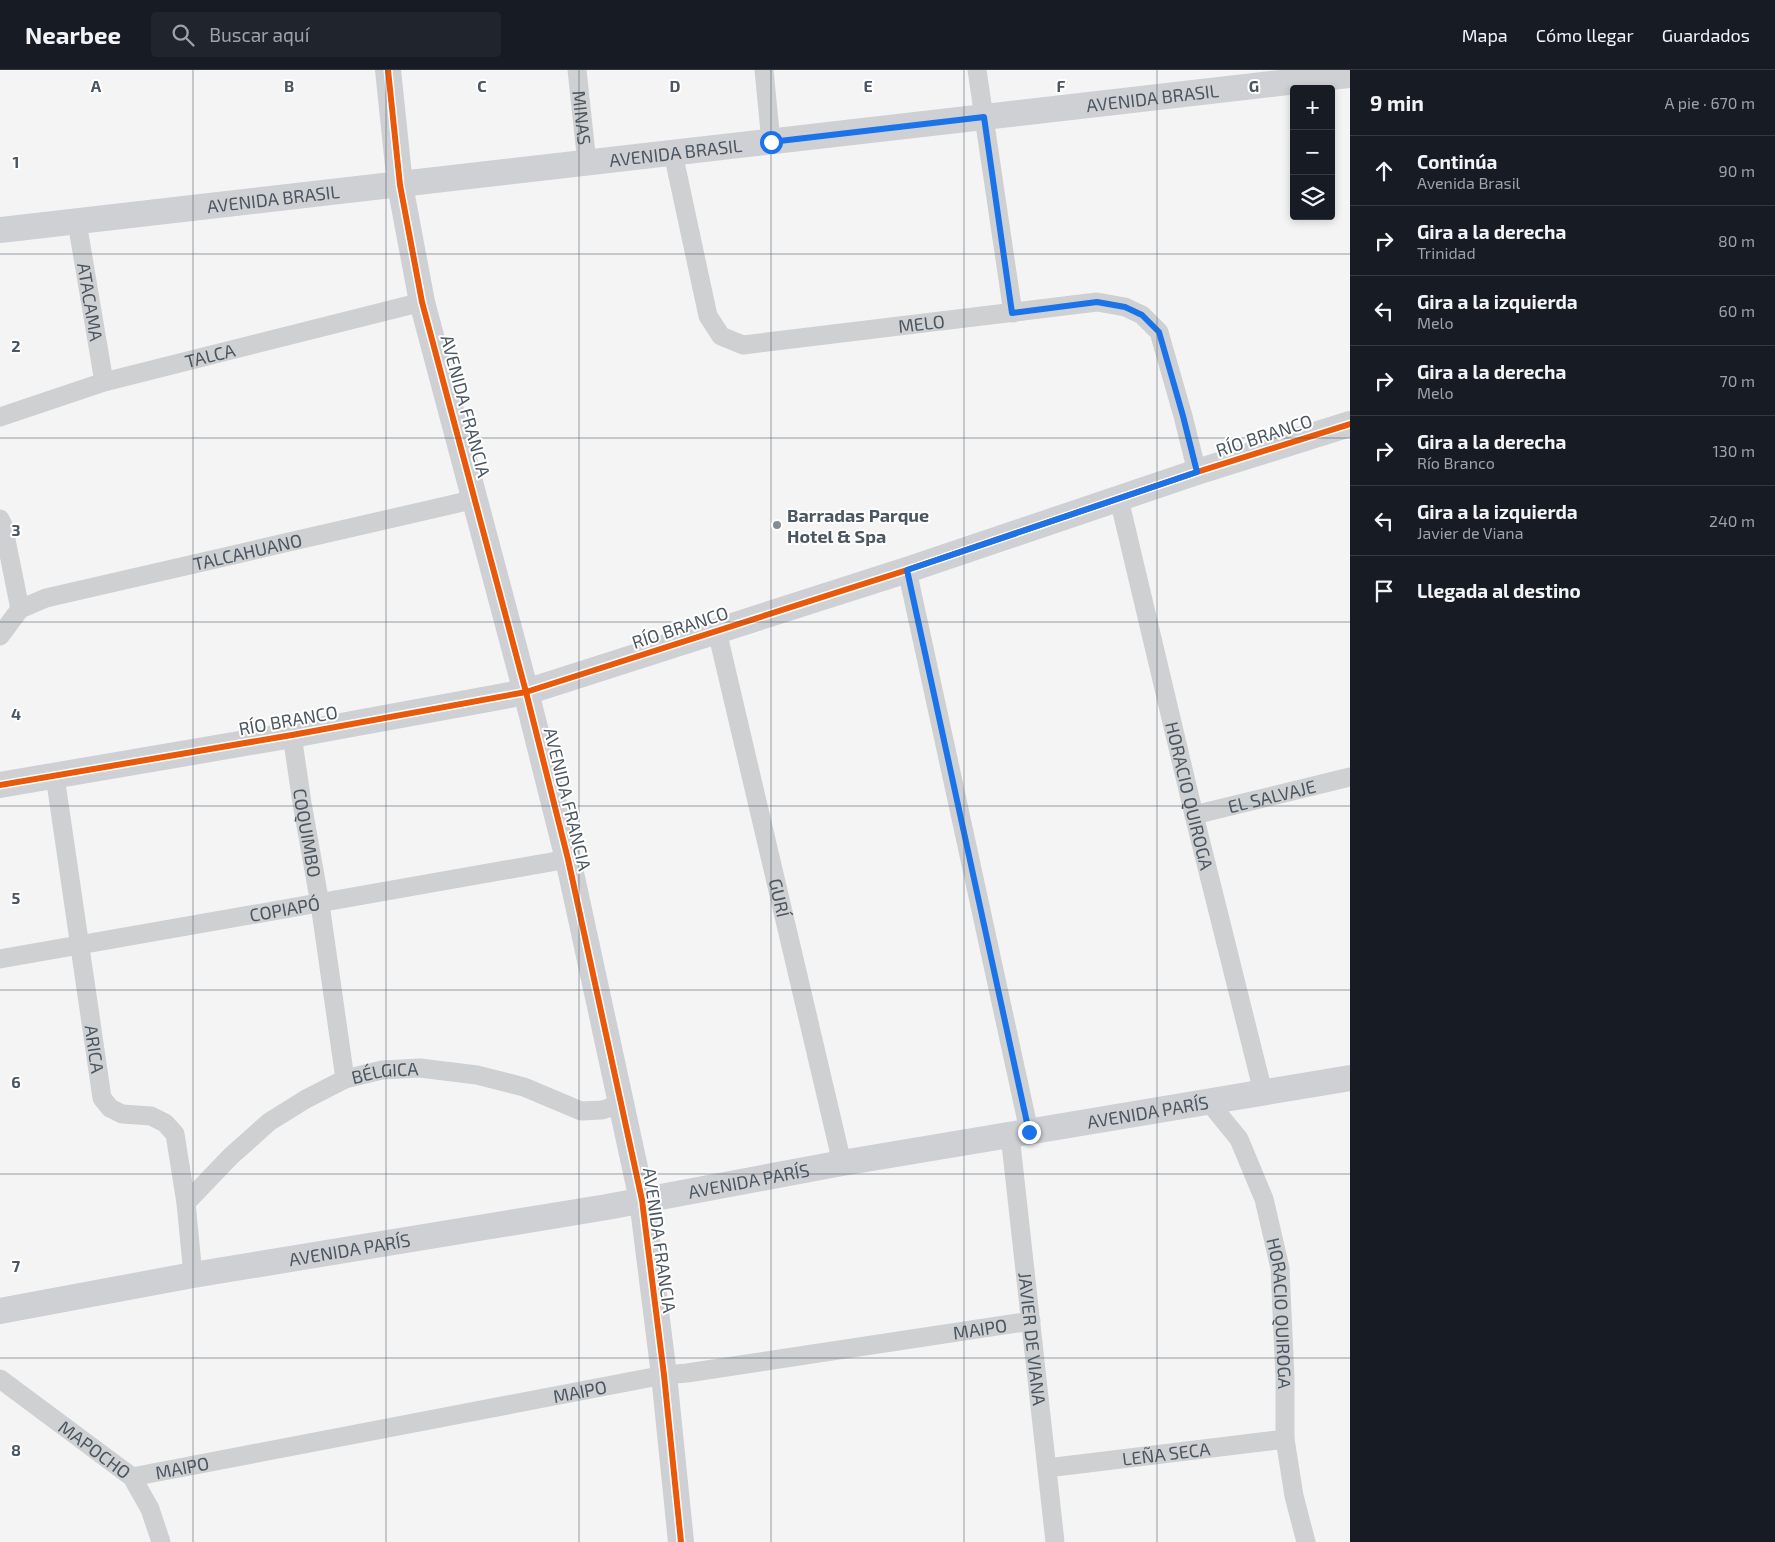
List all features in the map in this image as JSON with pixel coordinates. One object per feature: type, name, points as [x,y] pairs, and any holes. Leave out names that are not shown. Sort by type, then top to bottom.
[{"type":"street","name":"AVENIDA FRANCIA","points":[[388,70],[400,185],[422,302],[476,499],[568,859],[642,1200],[664,1374],[681,1542]]},
{"type":"street","name":"MINAS","points":[[577,70],[587,163]]},
{"type":"street","points":[[764,70],[771,142]]},
{"type":"street","points":[[977,70],[1012,313]]},
{"type":"street","name":"AVENIDA BRASIL","points":[[0,230],[1350,75]]},
{"type":"street","name":"MELO","points":[[673,153],[708,316],[721,336],[743,345],[1097,302],[1125,307],[1142,315],[1159,332],[1197,472]]},
{"type":"street","name":"ATACAMA","points":[[77,222],[104,382]]},
{"type":"street","name":"TALCA","points":[[0,417],[104,382],[422,302]]},
{"type":"street","name":"RÍO BRANCO","points":[[0,785],[292,736],[526,692],[907,570],[1197,472],[1350,424]]},
{"type":"street","name":"TALCAHUANO","points":[[20,609],[46,598],[476,499]]},
{"type":"street","name":"HORACIO QUIROGA","points":[[1119,499],[1194,815],[1263,1092]]},
{"type":"street","points":[[0,519],[3,525],[20,609],[0,636]]},
{"type":"street","name":"JAVIER DE VIANA","points":[[907,570],[1020,1133],[1031,1321],[1055,1542]]},
{"type":"street","name":"GURÍ","points":[[717,631],[842,1163]]},
{"type":"street","name":"COQUIMBO","points":[[292,736],[320,904],[345,1079]]},
{"type":"street","name":"ARICA","points":[[55,776],[102,1098],[110,1108],[122,1114],[151,1116],[164,1123],[175,1134],[186,1203],[193,1275]]},
{"type":"street","name":"EL SALVAJE","points":[[1194,815],[1350,777]]},
{"type":"street","name":"COPIAPÓ","points":[[0,958],[320,904],[568,859]]},
{"type":"street","name":"BÉLGICA","points":[[186,1203],[230,1157],[269,1122],[306,1098],[345,1079],[382,1070],[420,1068],[477,1075],[524,1087],[581,1111],[602,1110],[622,1104]]},
{"type":"street","name":"AVENIDA PARÍS","points":[[0,1311],[193,1275],[1350,1078]]},
{"type":"street","name":"HORACIO QUIROGA","points":[[1208,1101],[1239,1139],[1264,1199],[1280,1268],[1286,1378],[1285,1439],[1294,1496],[1306,1542]]},
{"type":"street","name":"MAIPO","points":[[132,1477],[664,1374],[687,1373],[1031,1321]]},
{"type":"street","name":"MAPOCHO","points":[[0,1379],[132,1477],[150,1509],[161,1542]]},
{"type":"street","name":"LEÑA SECA","points":[[1047,1468],[1285,1439]]},
{"type":"cycle path","points":[[388,70],[400,185],[422,302],[526,692],[568,859],[642,1200],[664,1375],[681,1542]]},
{"type":"cycle path","points":[[0,785],[292,735],[526,692],[907,570],[1197,472],[1350,424]]},
{"type":"place","name":"Barradas Parque Hotel & Spa","points":[[777,525]]},
{"type":"route","points":[[771,142],[984,117],[1012,313],[1097,302],[1125,307],[1142,315],[1159,332],[1183,416],[1197,472],[907,570],[1029,1132]]}]
